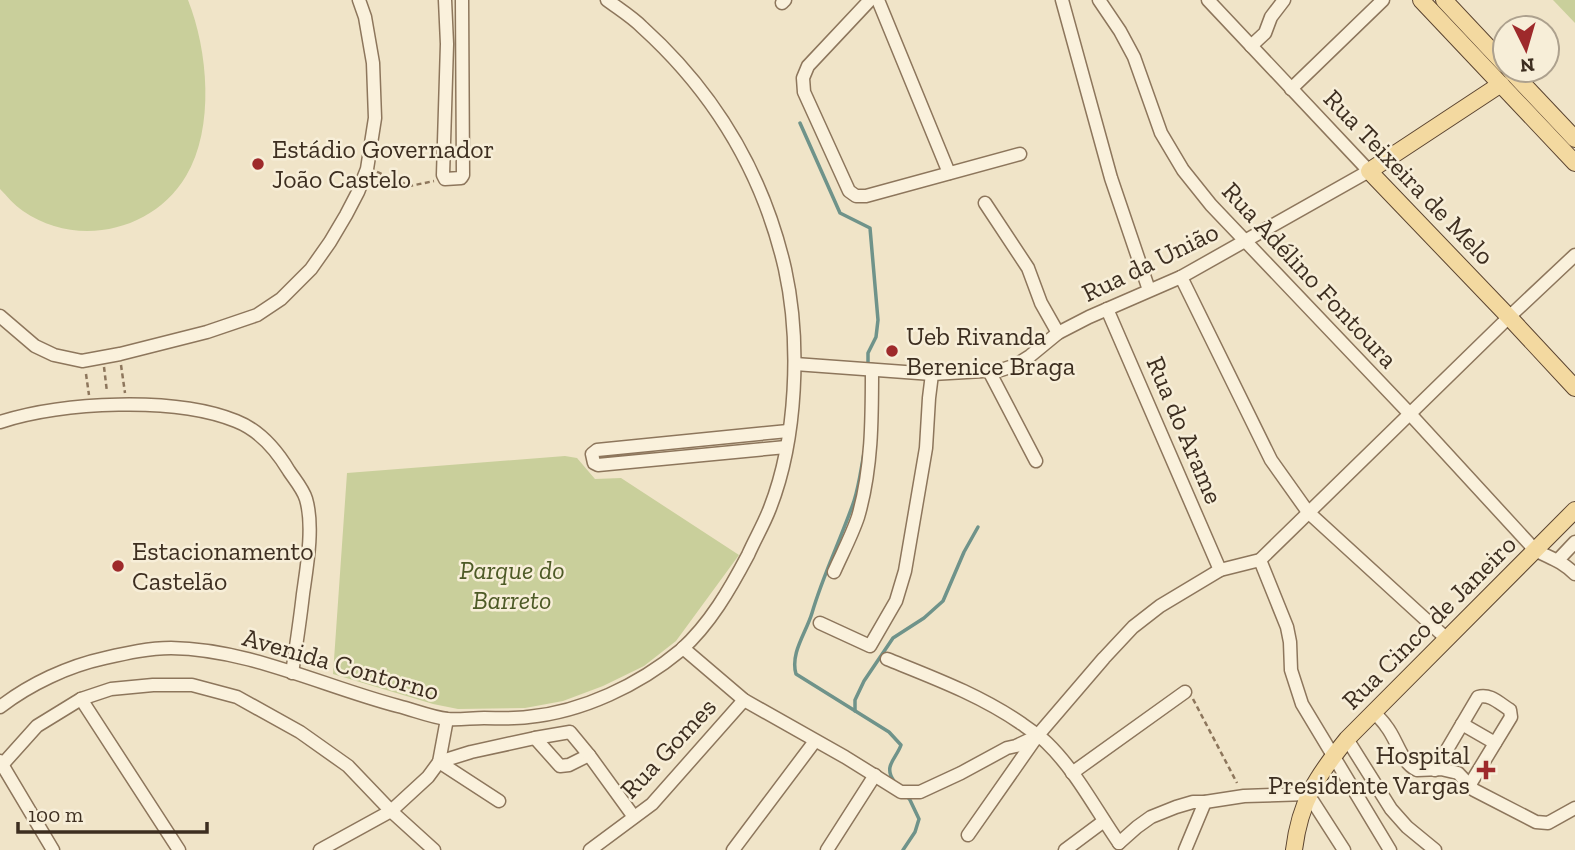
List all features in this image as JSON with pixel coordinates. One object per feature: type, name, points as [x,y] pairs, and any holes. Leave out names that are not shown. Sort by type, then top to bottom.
[{"type":"main road","points":[[1421,0],[1491,63]]},
{"type":"main road","points":[[1444,0],[1491,50]]},
{"type":"main road","points":[[1369,171],[1496,84]]},
{"type":"main road","points":[[1512,84],[1575,163]]},
{"type":"main road","points":[[1514,84],[1575,139]]},
{"type":"main road","name":"Rua Teixeira de Melo","points":[[1369,171],[1575,388]]},
{"type":"main road","name":"Rua Cinco de Janeiro","points":[[1294,850],[1297,829],[1308,794],[1347,739],[1575,510]]},
{"type":"street","points":[[0,316],[35,346],[54,355],[84,360],[120,355],[207,332],[257,315],[281,299],[311,269],[330,242],[358,192],[367,169],[375,118],[373,63],[365,17],[359,0]]},
{"type":"street","points":[[445,0],[445,179],[463,175],[462,0]]},
{"type":"street","name":"Avenida Contorno","points":[[0,707],[16,695],[55,675],[91,661],[169,648],[210,651],[246,659],[373,700],[447,719],[530,717],[584,704],[632,683],[683,648],[708,620],[729,591],[770,508],[782,468],[795,364],[790,292],[763,196],[734,139],[694,80],[641,25],[607,0]]},
{"type":"street","points":[[870,0],[804,72],[802,84],[849,191],[856,196],[866,196],[1020,154]]},
{"type":"street","points":[[878,0],[948,173]]},
{"type":"street","points":[[1062,0],[1111,178],[1149,290]]},
{"type":"street","name":"Rua Adélino Fontoura","points":[[1099,0],[1120,31],[1133,57],[1161,133],[1183,170],[1211,205],[1535,550]]},
{"type":"street","name":"Rua Teixeira de Melo","points":[[1208,0],[1369,171]]},
{"type":"street","points":[[1251,47],[1265,33],[1271,17],[1284,0]]},
{"type":"street","points":[[1291,89],[1383,0]]},
{"type":"street","name":"Rua da União","points":[[795,364],[932,374],[1001,370],[1016,365],[1058,333],[1181,277],[1369,171]]},
{"type":"street","points":[[985,203],[1028,268],[1041,303],[1058,333]]},
{"type":"street","points":[[968,835],[1038,735],[1133,627],[1160,606],[1220,570],[1260,560],[1575,255]]},
{"type":"street","points":[[1181,277],[1271,460],[1308,513],[1447,639]]},
{"type":"street","name":"Rua do Arame","points":[[1107,309],[1220,570]]},
{"type":"street","points":[[834,572],[858,517],[868,468],[872,424],[868,369]]},
{"type":"street","points":[[989,371],[1036,461]]},
{"type":"street","points":[[820,623],[870,646],[896,601],[905,571],[926,448],[932,374]]},
{"type":"street","points":[[0,422],[24,414],[109,404],[196,408],[239,421],[268,442],[285,463],[306,498],[308,559],[292,673]]},
{"type":"street","points":[[786,447],[598,465],[592,457],[597,450],[788,432]]},
{"type":"street","points":[[1558,560],[1575,542]]},
{"type":"street","points":[[1535,550],[1558,560],[1575,574]]},
{"type":"street","points":[[1260,560],[1287,628],[1291,670],[1302,704],[1390,850]]},
{"type":"street","points":[[683,648],[744,700],[901,792],[920,792],[993,754],[1038,735]]},
{"type":"street","points":[[887,659],[999,708],[1038,735],[1072,773],[1118,847],[1151,817],[1193,802],[1244,796],[1308,794],[1344,850]]},
{"type":"street","points":[[52,850],[1,763],[37,726],[81,699],[111,689],[153,685],[192,685],[237,697],[300,732],[348,766],[391,811],[434,850]]},
{"type":"street","points":[[1072,773],[1185,692]]},
{"type":"street","points":[[1435,769],[1478,697],[1488,696],[1510,710],[1511,717],[1469,786]]},
{"type":"street","points":[[81,699],[179,850]]},
{"type":"street","name":"Rua Gomes","points":[[590,850],[652,804],[744,700]]},
{"type":"street","points":[[1374,712],[1387,726],[1409,765],[1417,770],[1458,772],[1469,786],[1536,822],[1548,823],[1575,808]]},
{"type":"street","points":[[320,850],[391,811],[428,777],[439,762],[447,719]]},
{"type":"street","points":[[1462,724],[1495,743]]},
{"type":"street","points":[[439,762],[471,752],[570,732],[634,817]]},
{"type":"street","points":[[535,738],[560,765],[569,765],[589,755]]},
{"type":"street","points":[[1347,739],[1391,809],[1407,827],[1435,850]]},
{"type":"street","points":[[733,850],[815,741]]},
{"type":"street","points":[[439,762],[499,802]]},
{"type":"street","points":[[827,850],[875,775]]},
{"type":"street","points":[[1185,850],[1205,802]]},
{"type":"street","points":[[1065,850],[1104,821]]},
{"type":"path","points":[[367,169],[410,186],[445,179]]},
{"type":"path","points":[[120,355],[127,405]]},
{"type":"path","points":[[103,357],[109,404]]},
{"type":"path","points":[[84,360],[90,407]]},
{"type":"path","points":[[1185,692],[1191,695],[1244,796]]},
{"type":"green space","points":[[0,0],[188,0],[204,65],[205,112],[195,157],[186,176],[172,195],[154,210],[134,221],[112,228],[89,231],[66,229],[23,211],[0,189]]},
{"type":"green space","points":[[1553,0],[1575,0],[1575,23]]},
{"type":"green space","name":"Parque do Barreto","points":[[565,456],[577,458],[595,479],[621,478],[739,555],[676,641],[644,666],[603,686],[563,701],[525,708],[458,709],[333,674],[347,473]]},
{"type":"waterway","points":[[800,123],[840,213],[870,228],[878,320],[876,337],[868,353],[868,365]]},
{"type":"waterway","points":[[864,453],[854,501],[800,643],[795,666],[796,674],[889,732],[901,745],[890,767],[894,781]]},
{"type":"waterway","points":[[855,711],[855,700],[864,681],[893,638],[924,618],[943,601],[978,527]]},
{"type":"waterway","points":[[903,850],[915,832],[919,819],[906,795]]},
{"type":"place","name":"Estádio Governador João Castelo","points":[[258,164]]},
{"type":"place","name":"Ueb Rivanda Berenice Braga","points":[[892,351]]},
{"type":"place","name":"Estacionamento Castelão","points":[[118,566]]},
{"type":"place","name":"Hospital Presidente Vargas","points":[[1486,770]]}]
